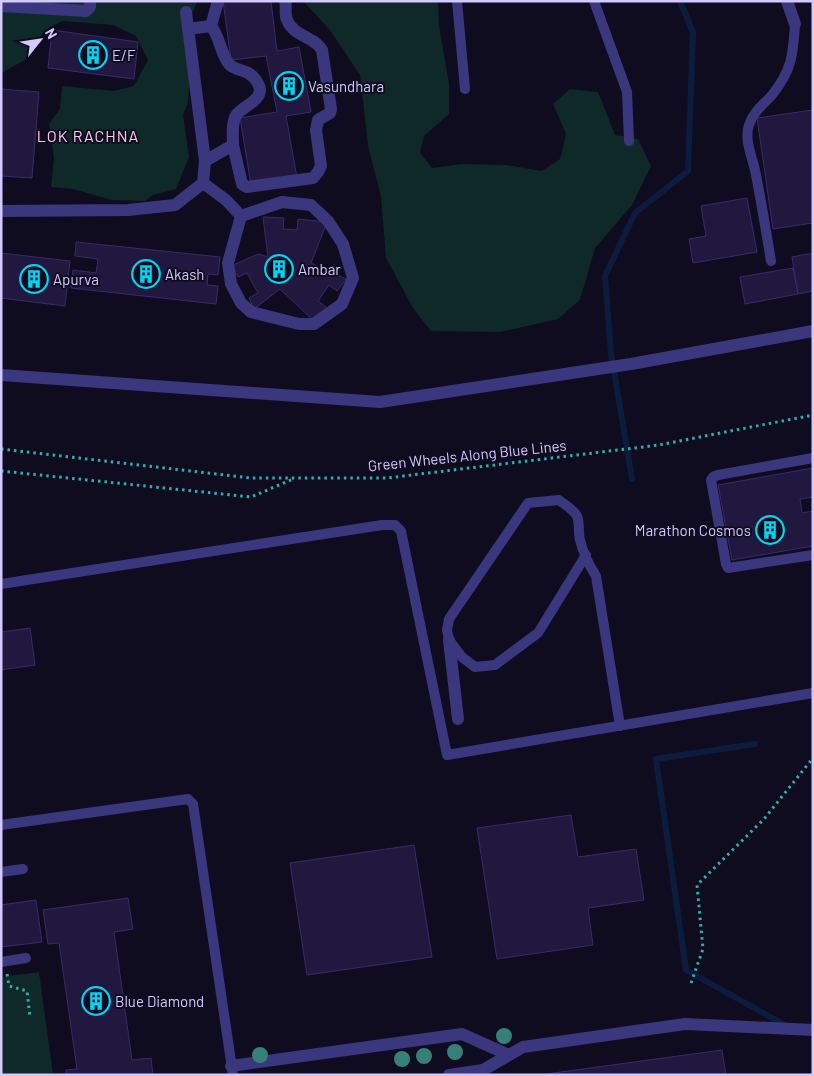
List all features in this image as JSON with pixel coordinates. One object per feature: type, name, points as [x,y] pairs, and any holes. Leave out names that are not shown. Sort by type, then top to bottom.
[{"type":"street","points":[[1,6],[86,11],[90,7],[90,1]]},
{"type":"street","points":[[211,26],[218,1]]},
{"type":"street","points":[[211,26],[216,33],[224,56],[231,66],[249,72],[257,80],[260,88],[260,94],[251,104],[236,115],[233,126],[232,145],[242,184],[247,187],[313,178],[321,166],[316,130],[318,120],[330,113],[331,109],[322,50],[318,44],[298,34],[290,27],[286,19],[285,1]]},
{"type":"street","points":[[787,1],[795,24]]},
{"type":"street","points":[[186,12],[205,161],[204,183]]},
{"type":"street","points":[[188,29],[211,26]]},
{"type":"street","points":[[205,161],[232,145]]},
{"type":"street","points":[[1,211],[128,210],[175,205],[204,183]]},
{"type":"street","points":[[204,183],[226,200],[241,216]]},
{"type":"street","points":[[282,202],[310,205],[328,221],[343,244],[354,278],[342,304],[314,324],[299,324],[252,312],[241,303],[231,284],[228,263],[241,216],[282,202]]},
{"type":"street","points":[[1,375],[380,402],[623,366],[813,331]]},
{"type":"street","points":[[449,640],[458,719]]},
{"type":"street","points":[[449,1075],[483,1070],[523,1047],[685,1024],[813,1030]]},
{"type":"street","points":[[232,1070],[462,1034],[509,1055]]},
{"type":"lane","points":[[457,1],[466,89]]},
{"type":"lane","points":[[594,1],[627,92],[629,141]]},
{"type":"lane","points":[[771,261],[749,146],[748,127],[755,113],[772,95],[788,71],[793,50],[795,24]]},
{"type":"lane","points":[[813,458],[718,475],[713,477],[711,485],[728,568],[813,555]]},
{"type":"lane","points":[[586,555],[538,633],[495,665],[475,667],[462,658],[449,640],[447,630],[449,619],[528,504],[559,500],[569,507],[577,517],[579,539],[596,576],[620,726]]},
{"type":"lane","points":[[1,584],[382,525],[395,525],[401,531],[447,755],[813,693]]},
{"type":"lane","points":[[1,825],[188,799],[193,804],[232,1070]]},
{"type":"lane","points":[[1,872],[23,868]]},
{"type":"lane","points":[[3,962],[26,958]]},
{"type":"path","name":"Green Wheels Along Blue Lines","points":[[1,449],[251,478],[387,478],[659,444],[813,415]]},
{"type":"path","points":[[1,471],[251,497],[296,478]]},
{"type":"path","points":[[691,983],[703,949],[697,885],[764,819],[813,758]]},
{"type":"path","points":[[3,962],[9,986],[27,991],[30,1017]]},
{"type":"green space","points":[[1,1],[197,1],[192,14],[188,103],[183,115],[189,157],[176,189],[153,195],[145,201],[112,200],[73,189],[51,187],[54,158],[49,124],[60,109],[62,86],[114,91],[134,86],[148,60],[136,36],[113,25],[62,21],[45,30],[25,60],[1,73]]},
{"type":"green space","points":[[303,1],[438,1],[439,26],[449,83],[449,114],[424,136],[420,153],[432,168],[462,164],[506,165],[542,171],[560,159],[566,134],[553,104],[570,89],[598,92],[615,135],[638,139],[651,166],[632,205],[595,248],[580,300],[558,319],[500,332],[431,331],[413,308],[386,258],[381,197],[368,146],[360,75],[330,30]]},
{"type":"green space","points":[[39,972],[53,1075],[1,1075],[1,977]]},
{"type":"building","name":"Vasundhara","points":[[223,1],[271,1],[277,51],[299,47],[311,112],[286,116],[297,178],[251,185],[240,118],[277,112],[266,56],[231,60]]},
{"type":"building","name":"E/F","points":[[52,30],[138,42],[134,79],[48,68]]},
{"type":"building","points":[[1,89],[39,92],[32,178],[1,176]]},
{"type":"building","points":[[813,110],[813,223],[773,229],[757,118]]},
{"type":"building","points":[[747,198],[757,252],[693,263],[689,239],[706,236],[701,206]]},
{"type":"building","name":"Ambar","points":[[263,217],[284,218],[283,229],[297,230],[298,219],[327,222],[311,263],[346,279],[337,291],[329,285],[318,301],[326,307],[316,321],[280,289],[254,309],[249,298],[258,293],[247,273],[238,277],[231,266],[258,254],[268,257]]},
{"type":"building","name":"Akash","points":[[76,242],[220,257],[218,275],[208,274],[207,285],[218,286],[216,304],[71,288],[73,270],[96,273],[98,259],[75,256]]},
{"type":"building","name":"Apurva","points":[[1,253],[70,261],[65,306],[1,298]]},
{"type":"building","points":[[813,253],[813,291],[798,294],[792,257]]},
{"type":"building","points":[[793,268],[798,294],[745,304],[740,277]]},
{"type":"building","name":"Marathon Cosmos","points":[[813,468],[813,497],[800,499],[802,513],[813,511],[813,546],[732,560],[718,485]]},
{"type":"building","points":[[30,628],[35,665],[1,670],[1,632]]},
{"type":"building","points":[[571,815],[578,857],[636,849],[644,900],[588,908],[593,945],[497,959],[477,828]]},
{"type":"building","points":[[414,845],[432,957],[307,975],[290,863]]},
{"type":"building","name":"Blue Diamond","points":[[128,898],[133,929],[114,932],[132,1060],[151,1058],[153,1075],[66,1075],[66,1070],[77,1069],[59,943],[48,944],[43,910]]},
{"type":"building","points":[[36,900],[42,942],[1,947],[1,905]]},
{"type":"building","points":[[722,1050],[726,1075],[539,1075]]},
{"type":"waterway","points":[[632,479],[611,353],[605,276],[635,213],[688,171],[693,32],[680,1]]},
{"type":"waterway","points":[[755,744],[656,759],[686,970],[783,1024]]},
{"type":"place","name":"E/F","points":[[93,55]]},
{"type":"place","name":"Vasundhara","points":[[289,86]]},
{"type":"place","name":"Ambar","points":[[279,269]]},
{"type":"place","name":"Akash","points":[[146,274]]},
{"type":"place","name":"Apurva","points":[[34,279]]},
{"type":"place","name":"Marathon Cosmos","points":[[770,530]]},
{"type":"place","name":"Blue Diamond","points":[[96,1001]]},
{"type":"district","name":"LOK RACHNA","points":[[88,135]]}]
